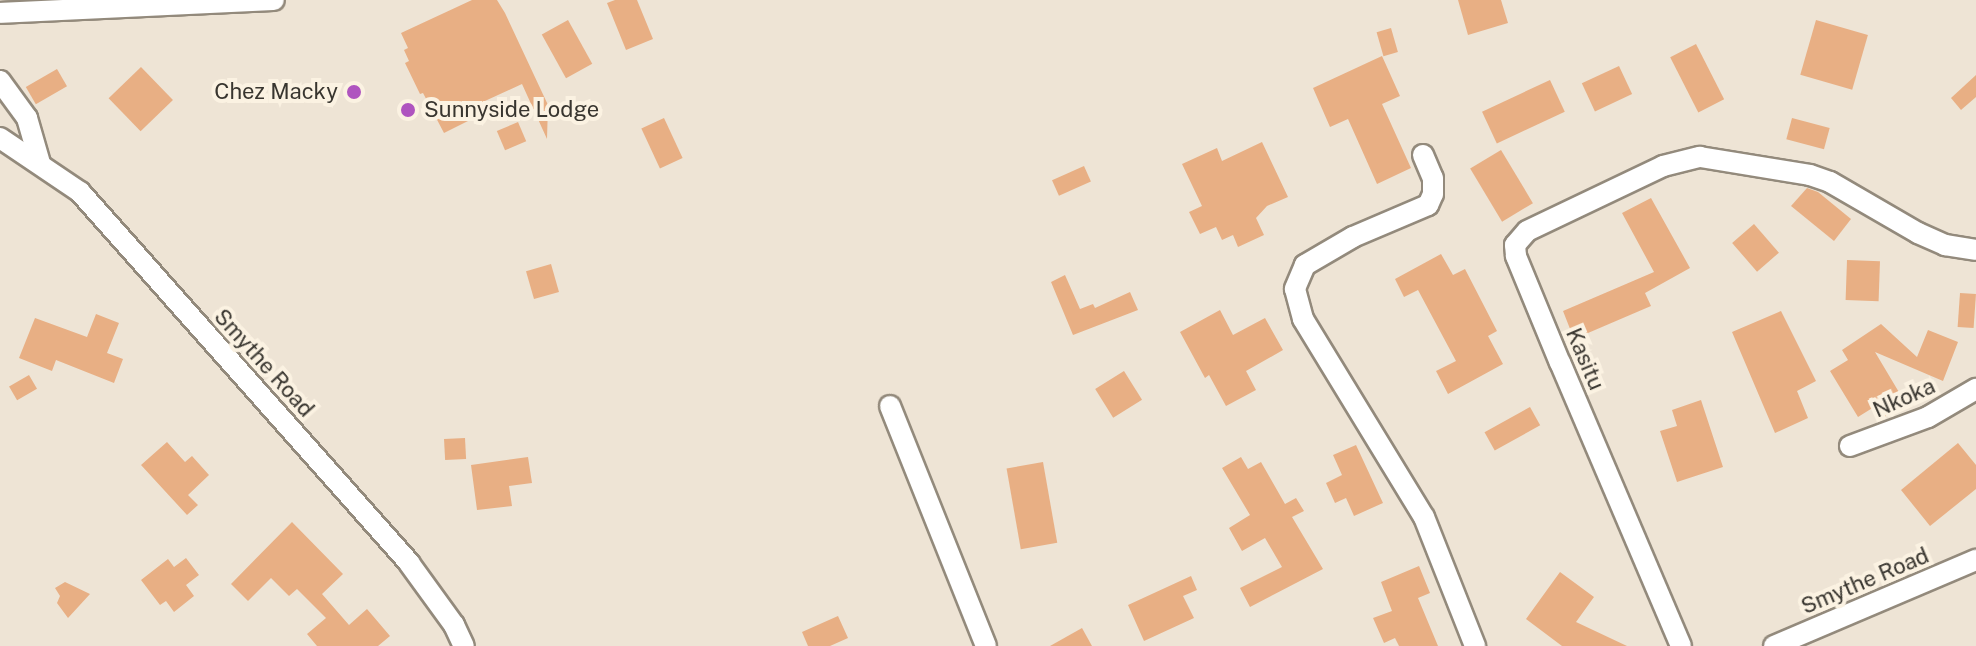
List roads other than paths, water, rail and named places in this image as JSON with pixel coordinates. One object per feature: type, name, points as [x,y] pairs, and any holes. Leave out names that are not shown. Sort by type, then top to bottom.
[{"type":"street","points":[[0,13],[274,0]]},
{"type":"street","points":[[0,81],[27,118],[40,163]]},
{"type":"street","name":"Smythe Road","points":[[0,138],[80,192],[409,563],[454,625],[464,646]]},
{"type":"street","points":[[1423,155],[1433,178],[1433,194],[1428,205],[1353,237],[1305,265],[1295,289],[1303,319],[1424,517],[1475,646]]},
{"type":"street","name":"Kasitu","points":[[1681,646],[1549,336],[1516,256],[1515,245],[1527,231],[1663,166],[1700,157],[1810,175],[1830,182],[1918,233],[1945,245],[1976,250]]},
{"type":"street","name":"Nkoka","points":[[1850,446],[1928,417],[1976,389]]},
{"type":"street","points":[[890,406],[986,646]]},
{"type":"street","name":"Smythe Road","points":[[1774,646],[1976,560]]},
{"type":"place","name":"Chez Macky","points":[[354,92]]},
{"type":"place","name":"Sunnyside Lodge","points":[[408,110]]}]
